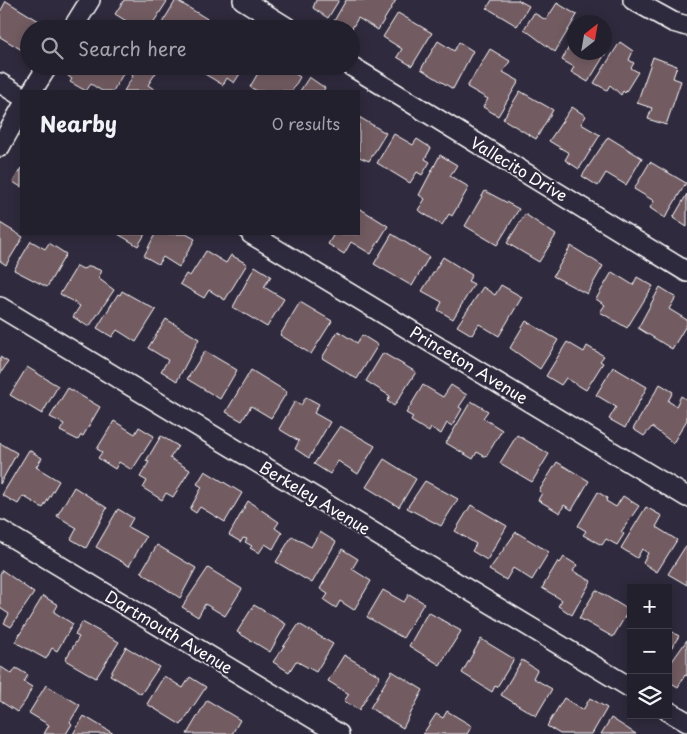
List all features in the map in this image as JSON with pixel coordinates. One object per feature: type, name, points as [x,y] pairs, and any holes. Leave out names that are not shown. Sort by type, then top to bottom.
[{"type":"street","points":[[78,20],[90,0]]},
{"type":"street","points":[[243,0],[275,20]]},
{"type":"street","points":[[633,0],[673,22],[687,26]]},
{"type":"street","name":"Vallecito Drive","points":[[360,72],[687,272]]},
{"type":"street","points":[[33,90],[42,75]]},
{"type":"street","points":[[0,83],[20,95]]},
{"type":"street","points":[[0,147],[20,112]]},
{"type":"street","name":"Princeton Avenue","points":[[252,235],[687,498]]},
{"type":"street","name":"Berkeley Avenue","points":[[0,307],[627,686]]},
{"type":"street","name":"Dartmouth Avenue","points":[[0,530],[339,734]]},
{"type":"street","points":[[672,713],[687,722]]},
{"type":"building","points":[[124,0],[168,0],[155,20],[125,20],[115,14]]},
{"type":"building","points":[[176,0],[209,20],[164,20]]},
{"type":"building","points":[[316,0],[339,0],[328,18],[313,8]]},
{"type":"building","points":[[346,0],[396,0],[378,30],[358,18],[357,20],[335,20]]},
{"type":"building","points":[[492,0],[518,0],[529,6],[517,26],[487,8]]},
{"type":"building","points":[[6,1],[37,20],[20,20],[20,49],[0,37],[0,12]]},
{"type":"building","points":[[557,3],[577,15],[567,15],[567,32],[555,52],[524,29],[534,13],[546,20]]},
{"type":"building","points":[[398,13],[432,33],[412,66],[397,57],[402,49],[383,37]]},
{"type":"building","points":[[438,41],[454,51],[459,42],[473,51],[453,89],[421,69]]},
{"type":"building","points":[[620,42],[633,51],[629,60],[634,63],[631,68],[638,72],[625,93],[623,91],[621,95],[610,85],[607,90],[594,83],[609,60],[612,60],[612,55]]},
{"type":"building","points":[[490,49],[510,61],[503,72],[519,81],[498,116],[483,107],[488,99],[467,87]]},
{"type":"building","points":[[567,50],[567,60],[601,60],[588,82],[571,72],[574,67],[562,60]]},
{"type":"building","points":[[653,57],[677,66],[673,78],[681,81],[666,125],[648,119],[652,108],[637,103]]},
{"type":"building","points":[[122,75],[114,90],[100,90],[91,84],[87,90],[84,90],[70,82],[72,79],[68,76]]},
{"type":"building","points":[[154,75],[148,85],[156,90],[125,90],[133,76]]},
{"type":"building","points":[[206,75],[239,75],[234,83],[227,78],[223,85]]},
{"type":"building","points":[[257,75],[297,75],[300,77],[293,90],[255,90],[250,87]]},
{"type":"building","points":[[309,77],[325,88],[324,90],[301,90]]},
{"type":"building","points":[[520,91],[553,110],[536,139],[503,119]]},
{"type":"building","points":[[572,107],[586,116],[581,124],[600,135],[579,169],[565,160],[569,153],[549,141]]},
{"type":"building","points":[[360,118],[386,133],[369,161],[360,157]]},
{"type":"building","points":[[394,134],[413,145],[417,139],[431,148],[425,159],[430,162],[422,175],[417,172],[410,183],[377,163]]},
{"type":"building","points":[[608,137],[642,158],[626,185],[606,173],[598,186],[582,176]]},
{"type":"building","points":[[440,155],[457,165],[450,176],[469,187],[452,216],[449,214],[442,225],[418,210],[425,199],[419,195]]},
{"type":"building","points":[[650,162],[686,183],[665,218],[650,208],[654,201],[634,189]]},
{"type":"building","points":[[20,170],[20,186],[13,182]]},
{"type":"building","points":[[485,191],[519,209],[497,245],[465,226]]},
{"type":"building","points":[[687,194],[687,227],[673,218]]},
{"type":"building","points":[[360,209],[388,226],[371,254],[351,242],[344,254],[328,244],[333,235],[360,235]]},
{"type":"building","points":[[525,214],[556,235],[539,262],[507,243]]},
{"type":"building","points":[[0,223],[23,237],[6,265],[0,261]]},
{"type":"building","points":[[392,234],[429,257],[412,286],[374,264]]},
{"type":"building","points":[[120,235],[144,235],[138,246]]},
{"type":"building","points":[[154,235],[188,235],[195,239],[179,267],[163,257],[158,264],[144,256]]},
{"type":"building","points":[[31,241],[45,249],[49,243],[66,254],[47,287],[14,270]]},
{"type":"building","points":[[571,246],[603,266],[587,294],[553,276]]},
{"type":"building","points":[[206,251],[226,263],[231,255],[247,264],[225,300],[209,290],[204,298],[180,284],[186,274],[190,276]]},
{"type":"building","points":[[443,257],[472,275],[468,281],[474,284],[453,319],[438,310],[442,302],[422,291]]},
{"type":"building","points":[[77,266],[83,269],[90,266],[102,271],[98,278],[114,290],[89,327],[73,317],[80,306],[60,294]]},
{"type":"building","points":[[255,266],[271,276],[264,287],[284,299],[267,327],[233,307]]},
{"type":"building","points":[[612,272],[633,285],[637,277],[653,286],[627,328],[600,312],[605,305],[596,299]]},
{"type":"building","points":[[501,285],[522,297],[499,336],[479,324],[472,335],[457,326],[483,287],[495,295]]},
{"type":"building","points":[[660,287],[676,297],[669,309],[687,320],[687,324],[672,349],[638,328]]},
{"type":"building","points":[[122,291],[156,310],[136,342],[117,330],[112,337],[97,328],[118,294],[120,295]]},
{"type":"building","points":[[300,302],[332,321],[311,354],[280,335]]},
{"type":"building","points":[[166,319],[199,339],[177,381],[161,371],[168,360],[148,348]]},
{"type":"building","points":[[526,321],[558,340],[540,369],[510,348]]},
{"type":"building","points":[[338,331],[357,343],[362,335],[378,345],[357,379],[322,358]]},
{"type":"building","points":[[567,342],[584,352],[587,346],[604,356],[600,361],[603,363],[586,390],[566,378],[561,385],[546,376]]},
{"type":"building","points":[[205,351],[237,370],[220,399],[187,379]]},
{"type":"building","points":[[383,353],[416,372],[394,406],[387,401],[390,396],[366,381]]},
{"type":"building","points":[[0,357],[8,362],[0,374]]},
{"type":"building","points":[[27,367],[58,386],[42,414],[10,395]]},
{"type":"building","points":[[613,367],[647,387],[625,428],[609,419],[616,407],[596,395]]},
{"type":"building","points":[[251,370],[287,392],[271,418],[251,406],[242,421],[226,412]]},
{"type":"building","points":[[660,384],[673,392],[668,401],[676,406],[681,396],[687,400],[687,420],[673,443],[652,427],[644,436],[633,429]]},
{"type":"building","points":[[423,385],[443,397],[451,385],[467,395],[459,407],[462,409],[452,426],[447,423],[441,434],[431,428],[429,432],[411,421],[413,417],[406,413]]},
{"type":"building","points":[[68,388],[100,407],[83,436],[81,435],[78,440],[60,431],[64,424],[50,417]]},
{"type":"building","points":[[306,397],[319,404],[314,413],[330,422],[309,458],[295,449],[299,441],[279,429],[295,401],[301,405]]},
{"type":"building","points":[[471,401],[488,411],[483,418],[502,430],[486,457],[477,452],[473,459],[446,443]]},
{"type":"building","points":[[114,421],[135,434],[139,427],[154,436],[132,470],[119,462],[115,469],[98,458],[102,452],[97,449]]},
{"type":"building","points":[[340,426],[375,446],[358,474],[338,461],[330,474],[314,464]]},
{"type":"building","points":[[517,435],[549,454],[532,482],[500,463]]},
{"type":"building","points":[[161,436],[178,446],[170,458],[190,470],[173,497],[166,493],[162,500],[143,488],[147,481],[140,477],[149,462],[146,461]]},
{"type":"building","points":[[0,443],[17,453],[0,484]]},
{"type":"building","points":[[29,450],[42,458],[36,467],[59,481],[43,508],[23,496],[18,504],[2,495]]},
{"type":"building","points":[[384,459],[416,479],[399,507],[366,487]]},
{"type":"building","points":[[557,462],[589,481],[572,510],[564,505],[560,513],[538,500],[542,493],[539,491]]},
{"type":"building","points":[[205,471],[242,493],[225,522],[200,507],[196,513],[190,509],[202,487],[197,484]]},
{"type":"building","points":[[425,481],[458,499],[441,526],[407,508]]},
{"type":"building","points":[[74,487],[107,508],[86,548],[71,539],[77,528],[57,516]]},
{"type":"building","points":[[598,492],[607,498],[606,501],[616,507],[623,496],[639,506],[621,532],[624,534],[617,545],[606,539],[602,545],[583,535],[586,531],[578,526]]},
{"type":"building","points":[[248,501],[279,522],[275,528],[282,533],[273,549],[265,544],[259,553],[250,548],[252,546],[245,542],[247,539],[243,538],[241,542],[229,535]]},
{"type":"building","points":[[471,505],[507,526],[487,560],[472,551],[476,544],[455,531]]},
{"type":"building","points":[[646,507],[662,516],[656,527],[677,540],[657,572],[643,563],[648,553],[642,549],[637,558],[621,548]]},
{"type":"building","points":[[118,509],[133,518],[128,527],[146,537],[129,566],[96,547]]},
{"type":"building","points":[[320,532],[336,542],[312,583],[276,562],[292,536],[311,547]]},
{"type":"building","points":[[516,532],[549,552],[532,580],[513,568],[506,580],[489,570]]},
{"type":"building","points":[[157,545],[196,568],[180,598],[141,572]]},
{"type":"building","points":[[685,547],[687,548],[687,585],[668,574]]},
{"type":"building","points":[[342,549],[358,559],[352,569],[371,581],[354,610],[340,601],[336,608],[324,600],[328,594],[320,589]]},
{"type":"building","points":[[564,557],[577,565],[573,571],[591,581],[572,615],[558,606],[562,600],[542,588],[558,561],[560,563]]},
{"type":"building","points":[[208,568],[242,589],[225,616],[205,604],[198,617],[182,607]]},
{"type":"building","points":[[2,570],[34,593],[11,627],[4,623],[9,614],[0,608],[0,574]]},
{"type":"building","points":[[383,590],[404,602],[409,594],[424,603],[403,638],[367,617]]},
{"type":"building","points":[[596,590],[627,609],[627,613],[613,637],[579,618]]},
{"type":"building","points":[[43,596],[58,605],[54,612],[73,624],[57,651],[52,648],[46,659],[15,642]]},
{"type":"building","points":[[254,605],[286,624],[270,652],[237,632]]},
{"type":"building","points":[[428,612],[461,631],[440,665],[409,646]]},
{"type":"building","points":[[82,622],[119,642],[96,678],[65,660],[79,637],[75,635]]},
{"type":"building","points":[[299,624],[333,644],[316,672],[296,661],[289,672],[273,662]]},
{"type":"building","points":[[672,632],[679,636],[672,647]]},
{"type":"building","points":[[481,639],[514,659],[492,692],[462,673]]},
{"type":"building","points":[[687,640],[687,676],[685,675],[678,687],[672,683],[672,661]]},
{"type":"building","points":[[126,647],[159,667],[141,694],[110,675]]},
{"type":"building","points":[[344,655],[380,676],[359,710],[344,701],[349,694],[328,681]]},
{"type":"building","points":[[522,660],[537,670],[533,678],[552,689],[536,716],[501,695]]},
{"type":"building","points":[[1,667],[12,674],[16,668],[28,675],[24,682],[32,687],[26,700],[17,712],[0,701]]},
{"type":"building","points":[[392,671],[423,690],[403,728],[370,708]]},
{"type":"building","points":[[164,676],[183,688],[190,677],[206,687],[181,725],[147,704]]},
{"type":"building","points":[[46,685],[80,705],[70,722],[72,724],[66,734],[44,734],[49,725],[29,713]]},
{"type":"building","points":[[564,698],[583,710],[590,698],[607,708],[592,734],[560,734],[547,726]]},
{"type":"building","points":[[207,700],[240,720],[232,734],[187,734]]},
{"type":"building","points":[[447,711],[472,726],[467,734],[423,734],[436,714],[443,718]]},
{"type":"building","points":[[84,716],[114,734],[73,734]]},
{"type":"building","points":[[611,718],[636,734],[601,734]]}]
